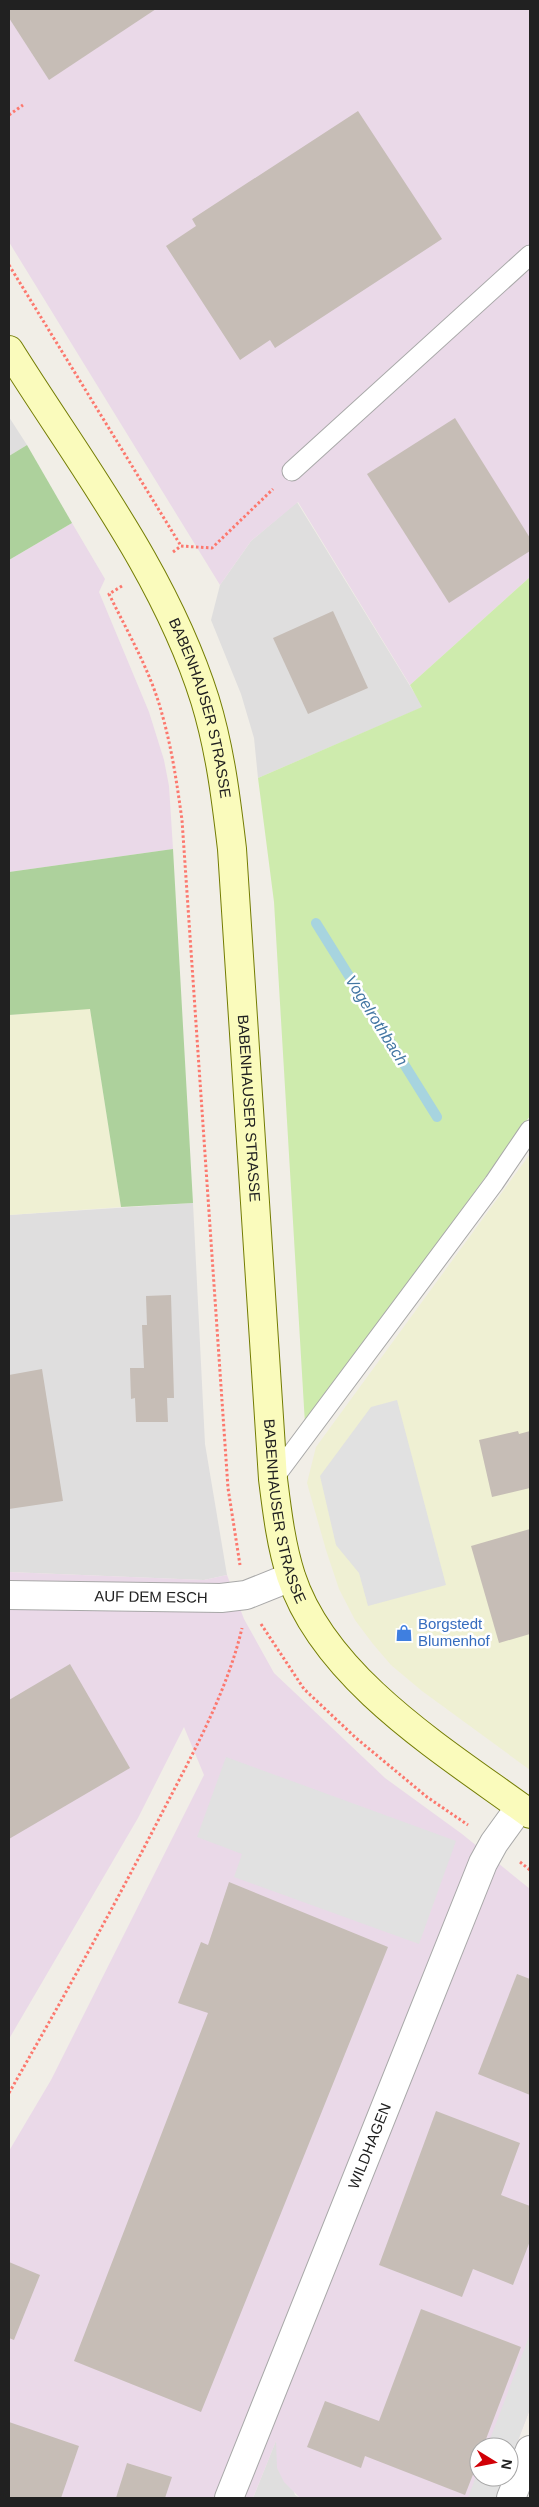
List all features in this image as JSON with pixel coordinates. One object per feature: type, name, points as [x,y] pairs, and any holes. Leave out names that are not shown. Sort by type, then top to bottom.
[{"type":"main road","name":"BABENHAUSER STRASSE","points":[[9,350],[148,568],[190,659],[205,699],[224,774],[232,849],[273,1479],[278,1523],[291,1577],[308,1613],[328,1643],[356,1677],[415,1730],[525,1811]]},
{"type":"street","name":"AUF DEM ESCH","points":[[9,1595],[212,1598],[246,1595],[291,1577]]},
{"type":"street","name":"WILDHAGEN","points":[[235,2496],[482,1864],[494,1843],[525,1811]]},
{"type":"street","points":[[511,2498],[530,2450]]},
{"type":"lane","points":[[292,471],[530,255]]},
{"type":"lane","points":[[273,1479],[494,1183],[530,1130]]},
{"type":"path","points":[[9,115],[23,104]]},
{"type":"path","points":[[9,265],[181,546],[212,548],[292,471]]},
{"type":"path","points":[[9,2093],[72,1983],[206,1723],[229,1670],[242,1629],[246,1595],[228,1488],[182,820],[176,770],[162,712],[140,659],[109,594]]},
{"type":"path","points":[[246,1595],[270,1639],[304,1689],[356,1738],[420,1791],[530,1870]]},
{"type":"shaded area","points":[[9,9],[530,9],[530,577],[410,685],[298,502],[251,541],[220,585],[9,242]]},
{"type":"shaded area","points":[[9,417],[27,445],[9,456]]},
{"type":"shaded area","points":[[297,502],[423,707],[258,778],[254,738],[241,694],[211,620],[220,585],[251,541]]},
{"type":"shaded area","points":[[72,523],[105,579],[99,592],[149,712],[164,760],[169,786],[173,849],[9,872],[9,560]]},
{"type":"shaded area","points":[[193,1203],[205,1444],[227,1575],[204,1580],[9,1572],[9,1215]]},
{"type":"shaded area","points":[[397,1400],[446,1585],[368,1606],[359,1573],[336,1545],[320,1476],[371,1407]]},
{"type":"shaded area","points":[[9,1572],[204,1580],[227,1575],[244,1619],[274,1673],[385,1778],[462,1834],[530,1889],[530,2409],[519,2438],[469,2437],[469,2487],[500,2487],[496,2498],[300,2498],[284,2482],[277,2468],[276,2441],[253,2498],[9,2498],[9,2151],[51,2080],[204,1775],[184,1727],[138,1818],[9,2039]]},
{"type":"shaded area","points":[[226,1757],[456,1841],[419,1944],[234,1877],[242,1854],[197,1837]]},
{"type":"shaded area","points":[[530,2334],[530,2409],[519,2438],[491,2437]]},
{"type":"shaded area","points":[[277,2438],[295,2495],[300,2498],[253,2498]]},
{"type":"shaded area","points":[[472,2487],[500,2487],[496,2498],[468,2498]]},
{"type":"green space","points":[[27,445],[72,523],[9,560],[9,456]]},
{"type":"green space","points":[[530,577],[530,1116],[305,1424],[274,902],[258,778],[422,707],[410,685]]},
{"type":"green space","points":[[173,849],[193,1203],[121,1207],[90,1009],[9,1015],[9,872]]},
{"type":"green space","points":[[90,1008],[121,1207],[9,1215],[9,1015]]},
{"type":"green space","points":[[530,1154],[530,1770],[422,1691],[391,1665],[373,1644],[355,1620],[339,1589],[307,1483],[316,1447]]},
{"type":"building","points":[[9,9],[156,9],[49,80],[9,18]]},
{"type":"building","points":[[358,111],[442,239],[275,348],[270,340],[240,360],[166,246],[196,226],[192,219]]},
{"type":"building","points":[[455,418],[530,538],[530,551],[449,603],[367,474]]},
{"type":"building","points":[[333,611],[368,688],[308,714],[273,638]]},
{"type":"building","points":[[171,1295],[174,1398],[167,1398],[168,1422],[136,1422],[135,1398],[131,1399],[130,1368],[144,1368],[142,1325],[147,1325],[146,1296]]},
{"type":"building","points":[[42,1369],[63,1501],[9,1509],[9,1375]]},
{"type":"building","points":[[518,1431],[519,1434],[530,1431],[530,1488],[492,1497],[479,1440]]},
{"type":"building","points":[[530,1529],[530,1634],[499,1643],[471,1546]]},
{"type":"building","points":[[70,1664],[130,1768],[9,1839],[9,1700]]},
{"type":"building","points":[[229,1882],[388,1947],[201,2412],[74,2361],[208,2013],[178,2003],[201,1942],[208,1945]]},
{"type":"building","points":[[517,1974],[530,1979],[530,2095],[478,2074]]},
{"type":"building","points":[[436,2111],[520,2143],[501,2195],[530,2206],[530,2241],[513,2285],[473,2269],[462,2297],[379,2265]]},
{"type":"building","points":[[9,2262],[40,2275],[14,2340],[9,2338]]},
{"type":"building","points":[[421,2309],[521,2347],[487,2437],[469,2437],[469,2485],[465,2495],[365,2456],[361,2468],[307,2447],[325,2401],[379,2421]]},
{"type":"building","points":[[9,2422],[79,2446],[61,2498],[9,2498]]},
{"type":"building","points":[[127,2463],[172,2477],[165,2498],[116,2498]]},
{"type":"waterway","name":"Vogelrothbach","points":[[316,923],[437,1117]]},
{"type":"place","name":"Borgstedt Blumenhof","points":[[404,1633]]}]
